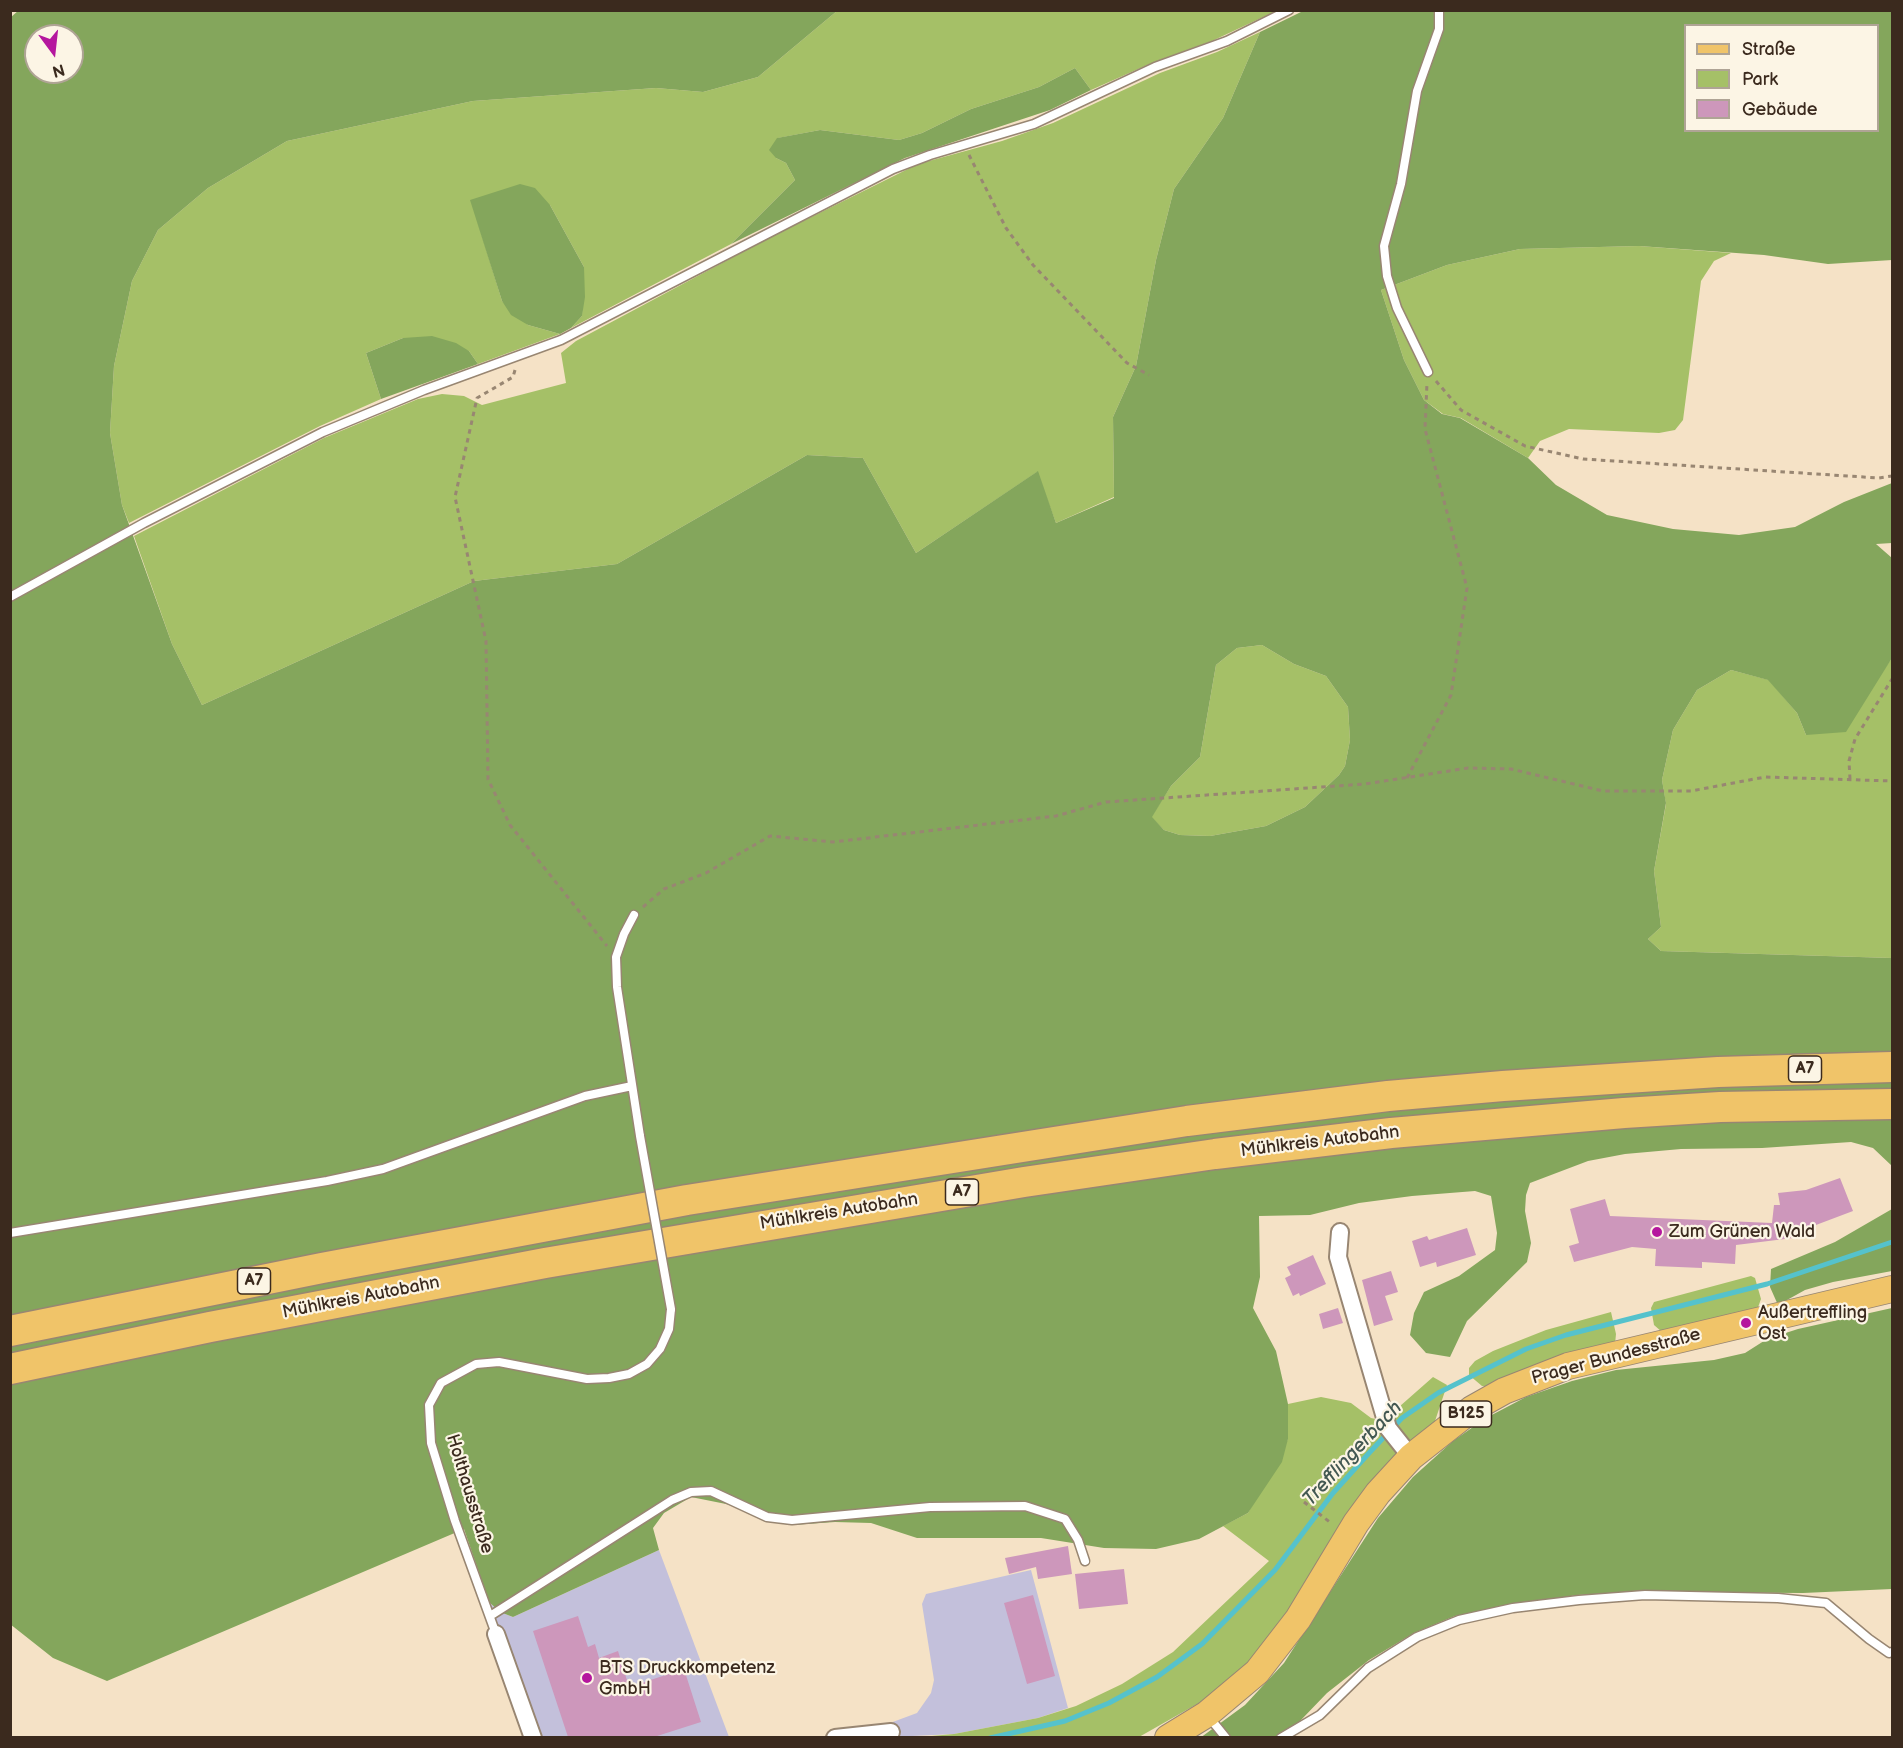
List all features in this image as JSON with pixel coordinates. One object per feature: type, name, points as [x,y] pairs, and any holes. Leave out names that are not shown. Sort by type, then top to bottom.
[{"type":"highway","name":"Mühlkreis Autobahn","points":[[10,1331],[300,1272],[675,1202],[1187,1121],[1388,1096],[1515,1085],[1719,1072],[1893,1067]]},
{"type":"highway","name":"Mühlkreis Autobahn","points":[[10,1369],[210,1327],[545,1263],[876,1206],[1193,1157],[1520,1121],[1720,1107],[1893,1104]]},
{"type":"main road","name":"Prager Bundesstraße","points":[[1168,1737],[1207,1714],[1257,1672],[1279,1647],[1356,1523],[1406,1451],[1472,1409],[1533,1378],[1640,1348],[1893,1289]]},
{"type":"street","points":[[1340,1232],[1338,1257],[1388,1428],[1406,1451]]},
{"type":"street","name":"Holthausstraße","points":[[496,1634],[534,1737]]},
{"type":"street","points":[[835,1737],[891,1732]]},
{"type":"lane","points":[[10,597],[144,523],[323,432],[424,390],[520,357],[561,340],[893,169],[1034,124],[1155,68],[1227,41],[1289,10]]},
{"type":"lane","points":[[1428,372],[1397,308],[1387,276],[1384,246],[1401,184],[1417,91],[1440,29],[1439,10]]},
{"type":"lane","points":[[616,957],[624,933],[634,915]]},
{"type":"lane","name":"Holthausstraße","points":[[496,1634],[455,1521],[431,1443],[429,1405],[441,1383],[476,1364],[499,1362],[587,1378],[609,1378],[629,1374],[647,1364],[660,1349],[669,1329],[671,1309],[632,1086],[617,987],[616,957]]},
{"type":"lane","points":[[10,1233],[327,1181],[384,1169],[585,1096],[632,1086]]},
{"type":"lane","points":[[490,1616],[672,1500],[691,1492],[711,1491],[767,1517],[792,1520],[930,1507],[1025,1506],[1065,1519],[1078,1540],[1085,1561]]},
{"type":"lane","points":[[1281,1737],[1320,1715],[1368,1668],[1417,1637],[1459,1620],[1513,1608],[1579,1600],[1645,1596],[1778,1598],[1826,1603],[1869,1639],[1889,1653],[1893,1652]]},
{"type":"lane","points":[[1207,1714],[1226,1737]]},
{"type":"path","points":[[964,145],[1006,228],[1033,265],[1127,363],[1149,375]]},
{"type":"path","points":[[520,357],[513,377],[477,398],[455,498],[486,641],[488,779],[510,825],[616,957]]},
{"type":"path","points":[[1428,372],[1461,410],[1525,447],[1583,459],[1879,478],[1893,476]]},
{"type":"path","points":[[1407,778],[1451,696],[1467,588],[1425,429],[1428,372]]},
{"type":"path","points":[[1850,778],[1849,761],[1855,739],[1893,679]]},
{"type":"path","points":[[634,915],[664,889],[706,873],[770,836],[833,843],[1056,816],[1106,802],[1365,783],[1468,768],[1510,769],[1603,791],[1691,791],[1765,777],[1893,781]]},
{"type":"path","points":[[1304,1502],[1329,1521]]},
{"type":"shaded area","points":[[659,1550],[729,1737],[542,1737],[489,1602],[500,1612],[513,1617]]},
{"type":"shaded area","points":[[1031,1570],[1068,1708],[1038,1718],[954,1734],[892,1737],[890,1723],[917,1713],[931,1693],[934,1680],[922,1604],[926,1594]]},
{"type":"green space","points":[[19,10],[837,11],[758,77],[703,92],[656,88],[473,101],[287,141],[208,188],[158,230],[132,281],[114,366],[110,433],[122,505],[172,644],[202,705],[474,581],[617,564],[807,455],[863,458],[916,553],[1038,471],[1056,523],[1114,498],[1113,417],[1136,366],[1156,260],[1174,189],[1223,118],[1260,32],[1303,11],[1892,11],[1892,260],[1828,264],[1764,255],[1639,246],[1520,249],[1447,265],[1381,290],[1404,360],[1424,400],[1442,414],[1460,418],[1528,458],[1556,485],[1607,515],[1673,529],[1739,535],[1795,527],[1844,502],[1892,483],[1892,543],[1876,544],[1892,558],[1892,658],[1846,732],[1806,735],[1797,713],[1768,680],[1731,670],[1697,690],[1673,730],[1662,780],[1666,803],[1654,871],[1661,927],[1648,939],[1661,951],[1892,958],[1892,1166],[1873,1148],[1851,1142],[1762,1148],[1681,1149],[1625,1154],[1588,1161],[1530,1183],[1526,1195],[1525,1211],[1531,1243],[1527,1262],[1467,1321],[1450,1357],[1426,1353],[1410,1335],[1414,1313],[1424,1292],[1459,1276],[1495,1250],[1497,1233],[1491,1196],[1475,1191],[1412,1196],[1359,1203],[1310,1215],[1259,1216],[1260,1277],[1253,1308],[1276,1351],[1288,1404],[1288,1439],[1282,1462],[1248,1513],[1199,1539],[1156,1549],[1104,1548],[1041,1538],[917,1538],[871,1523],[835,1522],[792,1525],[764,1521],[736,1506],[691,1497],[664,1513],[653,1528],[659,1550],[513,1617],[500,1612],[489,1602],[464,1529],[107,1681],[53,1658],[10,1624],[10,18]],"holes":[[[1262,645],[1294,664],[1326,676],[1348,707],[1350,740],[1345,766],[1339,775],[1305,807],[1266,826],[1210,836],[1180,835],[1164,830],[1152,817],[1171,786],[1200,757],[1216,665],[1237,648]]]},
{"type":"green space","points":[[837,11],[1276,11],[1212,41],[1154,62],[1091,90],[1075,68],[1039,87],[971,109],[922,133],[899,140],[820,130],[778,138],[776,158],[786,163],[795,180],[731,244],[571,328],[582,316],[584,267],[550,205],[471,200],[502,301],[528,325],[560,334],[478,364],[469,351],[403,338],[366,353],[381,399],[320,426],[129,523],[122,505],[110,433],[114,366],[132,281],[158,230],[208,188],[287,141],[473,101],[656,88],[703,92],[758,77]]},
{"type":"green space","points":[[1260,32],[1223,118],[1174,189],[1156,260],[1136,366],[1113,417],[1114,497],[1056,523],[1037,472],[916,553],[863,458],[807,455],[617,564],[474,581],[202,705],[172,644],[134,536],[324,438],[418,399],[442,394],[464,396],[482,405],[566,383],[561,353],[576,341],[767,239],[918,164],[1002,141],[1053,123],[1160,73],[1217,52]]},
{"type":"green space","points":[[1075,68],[1091,90],[1050,110],[905,158],[731,244],[795,180],[786,163],[776,158],[769,150],[777,138],[820,130],[899,140],[922,133],[971,109],[1039,87]]},
{"type":"green space","points":[[520,184],[535,188],[550,205],[584,267],[585,297],[582,316],[571,328],[560,334],[528,325],[511,315],[502,301],[470,200]]},
{"type":"green space","points":[[1639,246],[1731,253],[1714,261],[1701,281],[1683,420],[1675,430],[1659,433],[1569,429],[1540,441],[1528,458],[1461,418],[1443,414],[1424,400],[1404,360],[1381,290],[1447,265],[1520,249]]},
{"type":"green space","points":[[432,336],[456,343],[469,351],[478,364],[381,399],[366,353],[403,338]]},
{"type":"green space","points":[[1262,645],[1294,664],[1326,676],[1348,707],[1350,740],[1345,766],[1339,775],[1305,807],[1266,826],[1210,836],[1180,835],[1164,830],[1151,817],[1171,786],[1200,757],[1216,665],[1237,648]]},
{"type":"green space","points":[[1892,658],[1892,958],[1661,951],[1648,939],[1661,927],[1654,871],[1666,804],[1662,780],[1673,730],[1697,690],[1731,670],[1769,680],[1797,713],[1806,735],[1882,672]]},
{"type":"green space","points":[[1892,1209],[1892,1271],[1833,1282],[1805,1290],[1778,1305],[1770,1287],[1771,1269],[1835,1242]]},
{"type":"green space","points":[[1751,1276],[1755,1278],[1761,1299],[1757,1310],[1662,1332],[1654,1325],[1651,1308],[1654,1302]]},
{"type":"green space","points":[[1892,1308],[1892,1589],[1803,1593],[1643,1592],[1577,1595],[1455,1616],[1414,1633],[1369,1660],[1327,1693],[1301,1720],[1293,1737],[1200,1738],[1245,1705],[1284,1663],[1378,1518],[1413,1477],[1453,1441],[1486,1418],[1526,1397],[1572,1381],[1616,1370],[1714,1360],[1745,1353],[1767,1339],[1798,1329]]},
{"type":"green space","points":[[1611,1312],[1616,1334],[1615,1344],[1493,1387],[1482,1386],[1469,1375],[1469,1368],[1475,1361],[1493,1351],[1546,1330]]},
{"type":"green space","points":[[1433,1377],[1447,1385],[1435,1421],[1409,1444],[1395,1428],[1391,1414]]},
{"type":"green space","points":[[1321,1397],[1351,1403],[1371,1418],[1380,1420],[1395,1447],[1397,1458],[1258,1657],[1213,1695],[1139,1737],[909,1738],[954,1734],[1038,1718],[1076,1706],[1122,1684],[1173,1652],[1269,1561],[1223,1526],[1248,1513],[1288,1439],[1288,1404]]},
{"type":"building","name":"Zum Grünen Wald","points":[[1840,1178],[1853,1211],[1808,1228],[1809,1236],[1736,1245],[1735,1264],[1702,1262],[1702,1268],[1655,1266],[1656,1249],[1632,1247],[1574,1262],[1569,1246],[1579,1243],[1570,1209],[1605,1199],[1610,1216],[1772,1223],[1774,1205],[1780,1205],[1778,1193],[1806,1190]]},
{"type":"building","points":[[1467,1228],[1476,1255],[1437,1267],[1436,1262],[1420,1267],[1412,1241],[1427,1236],[1429,1240]]},
{"type":"building","points":[[1313,1255],[1326,1284],[1300,1296],[1299,1293],[1293,1296],[1285,1278],[1291,1275],[1287,1267]]},
{"type":"building","points":[[1391,1271],[1398,1292],[1385,1296],[1393,1320],[1374,1326],[1362,1280]]},
{"type":"building","points":[[1338,1308],[1343,1323],[1323,1329],[1319,1314]]},
{"type":"building","points":[[1068,1546],[1072,1574],[1038,1579],[1036,1567],[1009,1574],[1005,1558]]},
{"type":"building","points":[[1124,1569],[1128,1604],[1079,1609],[1075,1574]]},
{"type":"building","points":[[1033,1595],[1055,1676],[1027,1684],[1004,1603]]},
{"type":"building","name":"BTS Druckkompetenz GmbH","points":[[578,1616],[588,1647],[595,1644],[599,1658],[618,1651],[629,1687],[684,1669],[701,1722],[654,1737],[568,1737],[533,1631]]},
{"type":"waterway","name":"Trefflingerbach","points":[[990,1738],[1065,1721],[1109,1703],[1157,1677],[1202,1644],[1275,1570],[1333,1493],[1370,1452],[1402,1418],[1438,1393],[1526,1349],[1566,1335],[1767,1284],[1892,1242]]},
{"type":"place","name":"Zum Grünen Wald","points":[[1657,1232]]},
{"type":"place","name":"Außertreffling Ost","points":[[1746,1323]]},
{"type":"place","name":"BTS Druckkompetenz GmbH","points":[[587,1678]]}]
